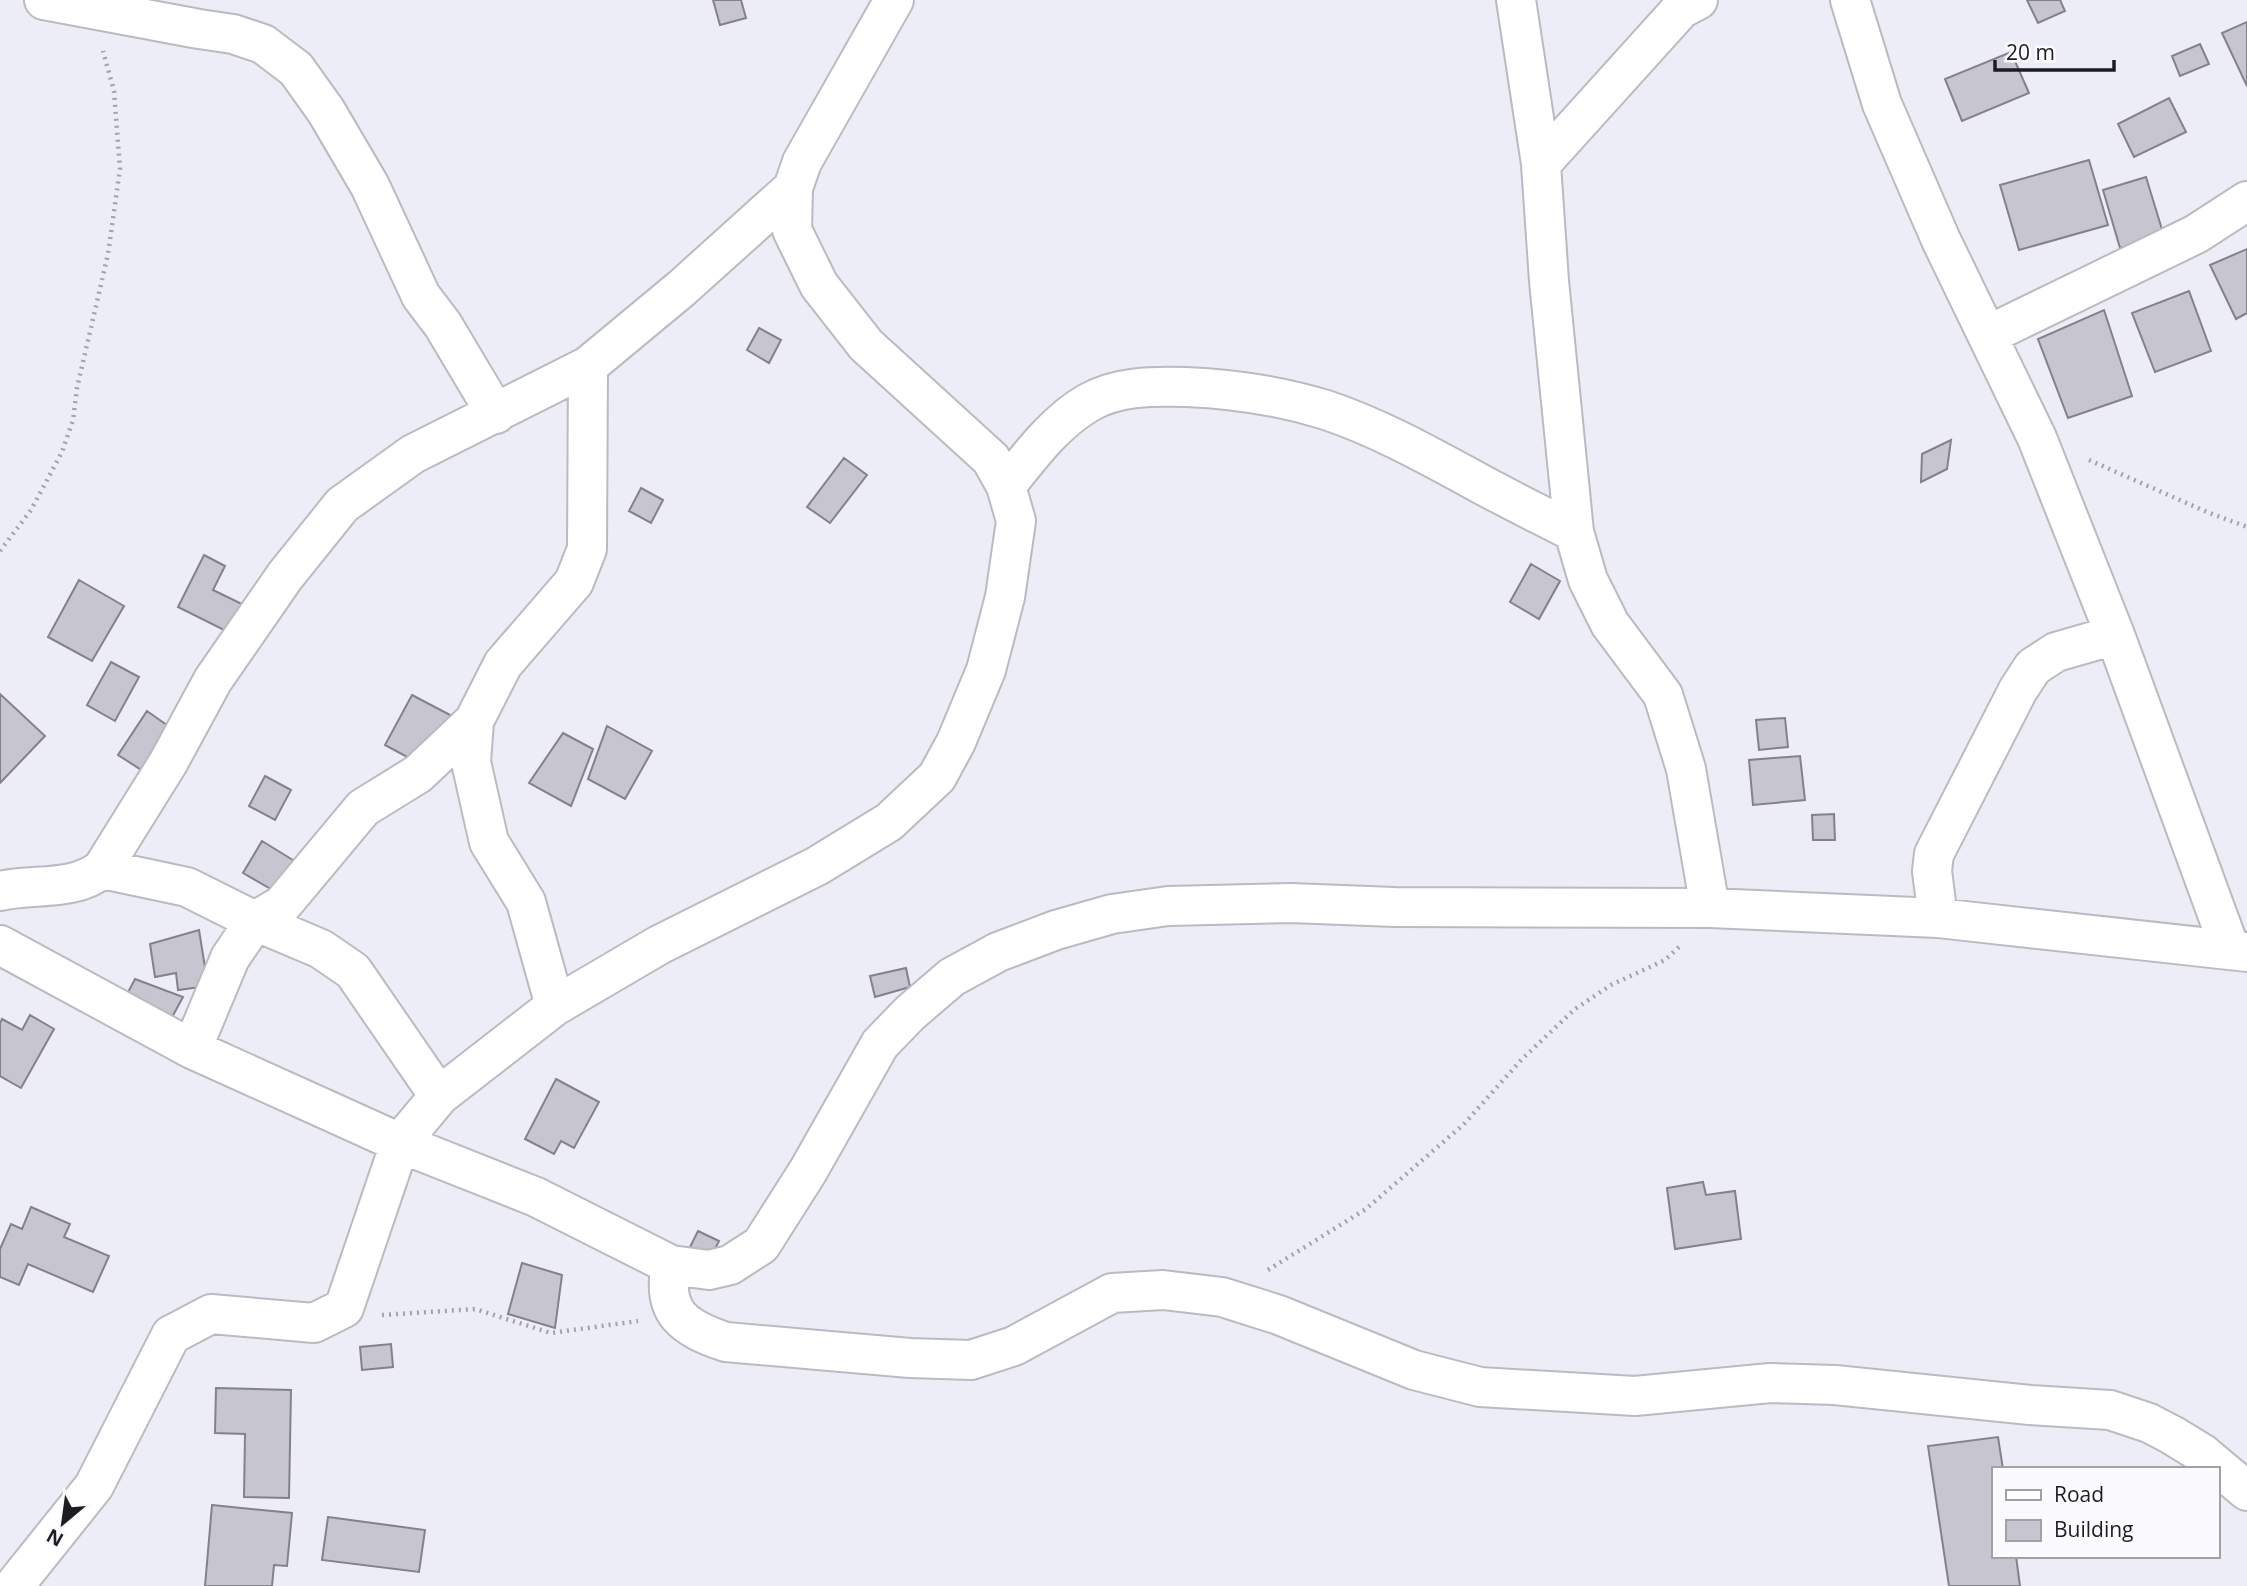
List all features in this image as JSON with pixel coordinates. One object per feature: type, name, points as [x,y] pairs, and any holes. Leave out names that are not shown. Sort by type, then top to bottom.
[{"type":"street","points":[[44,0],[233,34],[263,44],[296,69],[326,111],[370,186],[421,296],[443,325],[496,414]]},
{"type":"street","points":[[14,1586],[94,1486],[171,1335],[211,1314],[314,1323],[344,1308],[400,1143],[439,1096],[555,1006],[659,945],[817,866],[889,822],[937,777],[956,742],[986,670],[1005,597],[1016,521],[1006,486],[991,459],[866,345],[819,285],[792,230],[793,188],[802,162],[894,0]]},
{"type":"street","points":[[1516,0],[1541,164],[1549,281],[1574,532],[1588,580],[1610,624],[1662,695],[1686,769],[1710,908]]},
{"type":"street","points":[[1541,164],[1681,9],[1698,0]]},
{"type":"street","points":[[0,945],[192,1049],[400,1143],[536,1197],[671,1265],[709,1270],[730,1265],[761,1245],[808,1171],[880,1044],[910,1013],[952,977],[998,952],[1056,930],[1112,914],[1181,906],[1291,903],[1394,908],[1710,908],[1938,918],[2239,950],[2037,438],[1941,240],[1882,104],[1850,0]]},
{"type":"street","points":[[0,891],[73,884],[92,877],[102,869],[168,763],[213,680],[285,576],[342,505],[413,454],[588,366],[682,288],[793,188]]},
{"type":"street","points":[[1989,335],[2196,234],[2247,201]]},
{"type":"street","points":[[192,1049],[230,958],[255,921],[282,905],[363,808],[418,774],[474,721],[503,664],[574,582],[587,549],[588,366]]},
{"type":"street","points":[[1006,486],[1058,425],[1088,403],[1115,391],[1155,386],[1206,388],[1271,396],[1327,410],[1377,430],[1574,532]]},
{"type":"street","points":[[1938,918],[1932,871],[1934,854],[2018,690],[2033,667],[2056,652],[2115,635]]},
{"type":"street","points":[[474,721],[471,762],[489,842],[526,902],[555,1006]]},
{"type":"street","points":[[102,869],[187,887],[255,921],[321,948],[353,971],[439,1096]]},
{"type":"street","points":[[671,1265],[668,1276],[671,1306],[678,1317],[702,1334],[726,1342],[910,1359],[971,1360],[1014,1346],[1112,1293],[1163,1290],[1222,1297],[1279,1315],[1414,1370],[1480,1387],[1635,1396],[1770,1383],[1835,1385],[2030,1405],[2110,1410],[2149,1423],[2172,1435],[2218,1467]]},
{"type":"street","points":[[2219,1467],[2247,1491]]},
{"type":"path","points":[[0,551],[31,510],[62,452],[74,420],[77,388],[108,254],[120,169],[114,91],[99,41]]},
{"type":"path","points":[[2037,438],[2247,527]]},
{"type":"path","points":[[1222,1297],[1366,1209],[1464,1124],[1522,1059],[1575,1009],[1611,985],[1665,960],[1699,928],[1710,908]]},
{"type":"path","points":[[344,1308],[369,1316],[475,1309],[551,1333],[634,1323],[671,1306]]},
{"type":"building","points":[[713,0],[741,0],[746,18],[720,25]]},
{"type":"building","points":[[2027,0],[2060,0],[2065,11],[2038,23]]},
{"type":"building","points":[[2247,22],[2247,86],[2222,33]]},
{"type":"building","points":[[2200,44],[2209,64],[2180,76],[2172,56]]},
{"type":"building","points":[[2011,52],[2029,93],[1962,121],[1945,79]]},
{"type":"building","points":[[2169,98],[2186,132],[2134,157],[2118,124]]},
{"type":"building","points":[[2089,160],[2108,225],[2019,250],[2000,185]]},
{"type":"building","points":[[2146,177],[2164,236],[2120,248],[2103,190]]},
{"type":"building","points":[[2247,249],[2247,313],[2236,319],[2210,265]]},
{"type":"building","points":[[2189,291],[2211,351],[2155,372],[2132,313]]},
{"type":"building","points":[[2104,310],[2132,396],[2068,418],[2038,339]]},
{"type":"building","points":[[759,328],[781,340],[769,363],[747,350]]},
{"type":"building","points":[[1951,440],[1947,469],[1921,482],[1922,454]]},
{"type":"building","points":[[844,458],[867,475],[830,523],[807,507]]},
{"type":"building","points":[[641,488],[663,500],[651,523],[629,511]]},
{"type":"building","points":[[204,555],[225,566],[213,590],[248,607],[234,635],[178,607]]},
{"type":"building","points":[[1531,564],[1560,581],[1539,619],[1510,602]]},
{"type":"building","points":[[79,580],[124,606],[92,661],[48,637]]},
{"type":"building","points":[[111,662],[139,677],[115,721],[87,705]]},
{"type":"building","points":[[0,694],[45,736],[0,783]]},
{"type":"building","points":[[412,695],[452,716],[424,766],[385,745]]},
{"type":"building","points":[[147,711],[171,728],[143,771],[118,755]]},
{"type":"building","points":[[1785,718],[1788,747],[1759,750],[1756,720]]},
{"type":"building","points":[[607,726],[652,751],[625,799],[588,779]]},
{"type":"building","points":[[563,733],[593,749],[571,806],[529,783]]},
{"type":"building","points":[[1800,756],[1805,800],[1753,805],[1749,760]]},
{"type":"building","points":[[265,776],[291,790],[275,820],[249,806]]},
{"type":"building","points":[[1834,814],[1835,840],[1813,840],[1812,815]]},
{"type":"building","points":[[262,841],[301,865],[283,896],[243,873]]},
{"type":"building","points":[[199,930],[208,986],[178,990],[176,973],[155,977],[150,944]]},
{"type":"building","points":[[906,968],[910,987],[875,997],[870,976]]},
{"type":"building","points":[[135,979],[183,997],[170,1021],[126,996]]},
{"type":"building","points":[[30,1015],[54,1029],[21,1088],[0,1076],[0,1023],[2,1019],[22,1030]]},
{"type":"building","points":[[556,1079],[599,1102],[574,1148],[561,1141],[554,1154],[525,1139]]},
{"type":"building","points":[[1703,1182],[1706,1195],[1735,1191],[1741,1239],[1675,1249],[1667,1188]]},
{"type":"building","points":[[31,1207],[70,1224],[64,1237],[109,1256],[93,1292],[28,1264],[19,1285],[0,1277],[0,1249],[11,1224],[22,1229]]},
{"type":"building","points":[[698,1231],[719,1241],[706,1267],[685,1257]]},
{"type":"building","points":[[522,1263],[562,1275],[555,1328],[508,1314]]},
{"type":"building","points":[[391,1344],[393,1367],[362,1370],[360,1347]]},
{"type":"building","points":[[216,1388],[291,1390],[289,1498],[244,1497],[245,1434],[215,1433]]},
{"type":"building","points":[[1998,1437],[2003,1467],[1992,1467],[1992,1558],[2016,1558],[2020,1586],[1949,1586],[1928,1446]]},
{"type":"building","points":[[212,1505],[292,1513],[287,1566],[274,1565],[272,1586],[205,1586]]},
{"type":"building","points":[[328,1517],[425,1530],[419,1572],[322,1560]]}]
